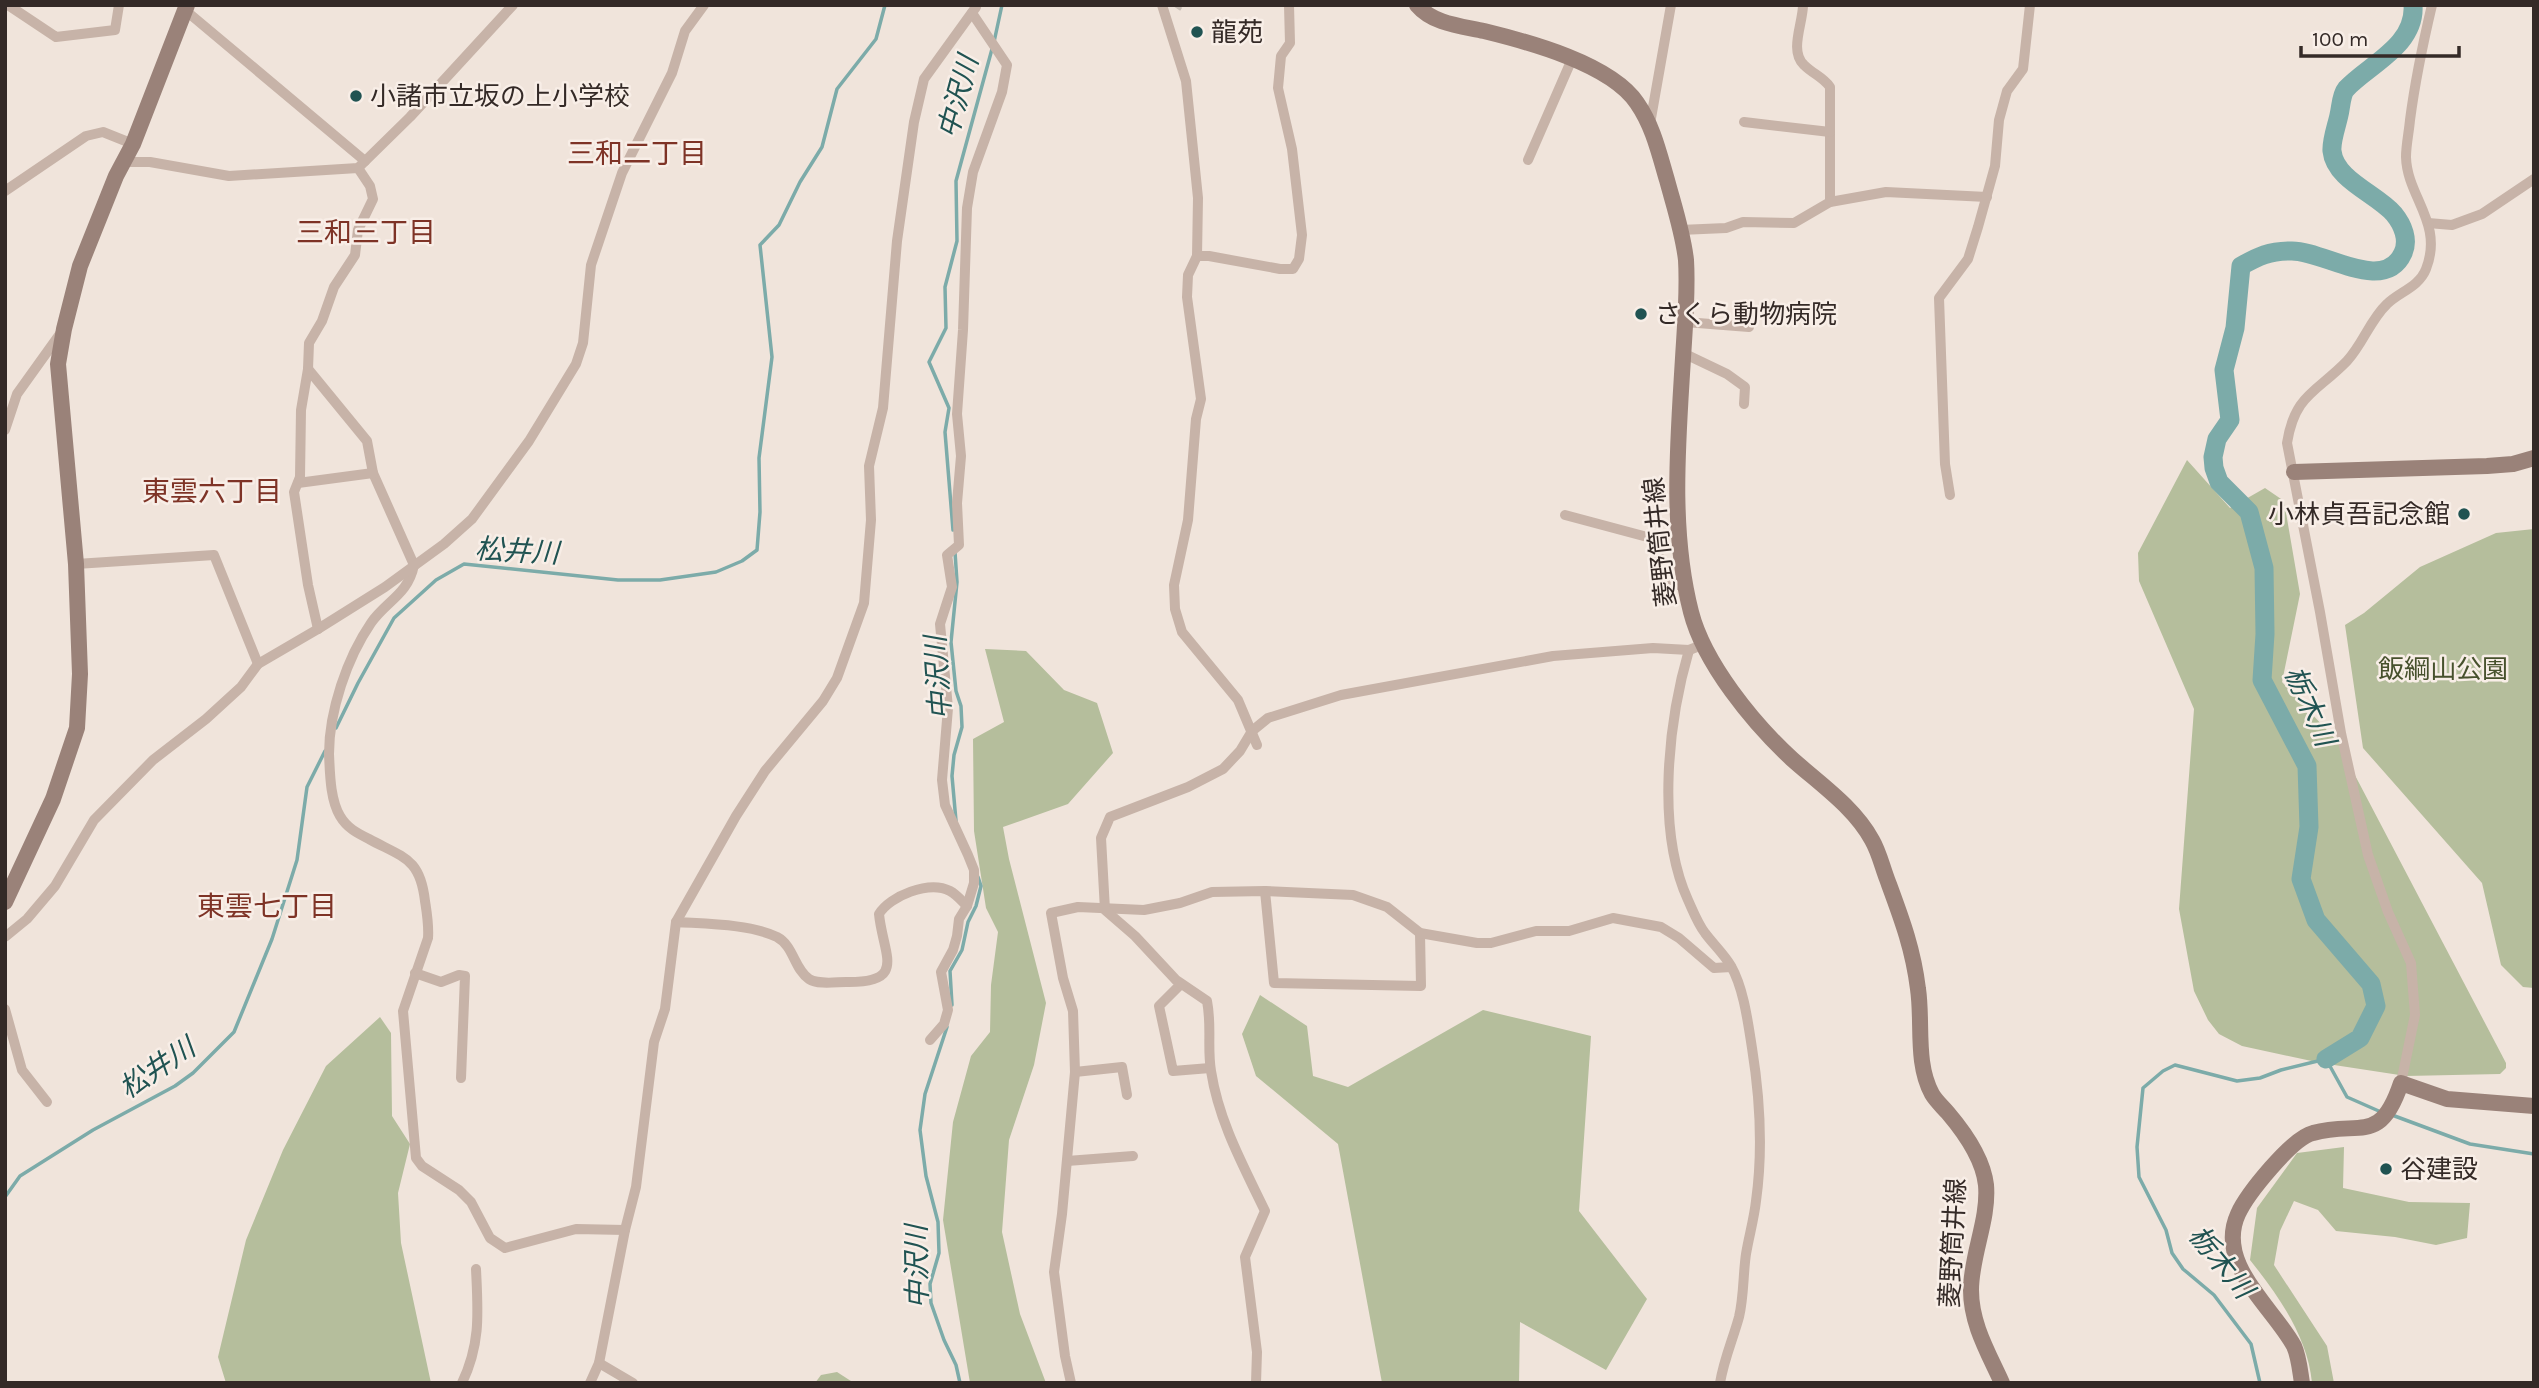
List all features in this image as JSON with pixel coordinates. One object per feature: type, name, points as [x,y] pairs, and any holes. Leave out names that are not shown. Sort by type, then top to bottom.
[{"type":"street","points":[[8,5],[57,37],[116,30],[119,5]]},
{"type":"street","points":[[123,162],[150,162],[229,176],[362,164],[410,117],[513,5]]},
{"type":"street","points":[[5,937],[27,919],[55,886],[94,820],[153,760],[242,687],[258,664],[318,629],[414,565],[444,544],[472,519],[529,441],[565,385],[583,343],[591,265],[622,173],[672,73],[685,31],[704,5]]},
{"type":"street","points":[[1162,5],[1186,81],[1198,198],[1197,256],[1188,275],[1186,297],[1201,399],[1196,418],[1188,520],[1174,585],[1175,608],[1182,632],[1238,701],[1257,745]]},
{"type":"street","points":[[1197,256],[1280,269],[1293,269],[1299,259],[1303,235],[1292,149],[1278,88],[1281,56],[1290,43],[1289,5]]},
{"type":"street","name":"菱野筒井線","points":[[1417,5],[1431,18],[1496,34],[1572,59],[1616,80],[1635,100],[1650,124],[1685,256],[1687,297],[1677,459],[1678,511],[1695,647],[1714,666],[1770,738],[1837,798],[1859,820],[1873,841],[1912,949],[1919,994],[1922,1062],[1926,1077],[1933,1096],[1952,1118],[1980,1162],[1986,1184],[1971,1287],[1974,1322],[2002,1383]]},
{"type":"street","points":[[1650,124],[1671,5]]},
{"type":"street","points":[[1803,5],[1798,56],[1803,64],[1823,78],[1830,87],[1830,202]]},
{"type":"street","points":[[1950,495],[1945,464],[1939,298],[1968,260],[1995,166],[1999,120],[2007,91],[2023,69],[2030,5]]},
{"type":"street","points":[[2302,1383],[2295,1348],[2269,1308],[2248,1284],[2236,1259],[2234,1226],[2238,1213],[2250,1196],[2296,1142],[2312,1133],[2368,1128],[2381,1120],[2395,1101],[2401,1083],[2415,1014],[2411,963],[2388,912],[2368,855],[2341,733],[2287,443],[2291,420],[2304,398],[2347,360],[2388,303],[2415,284],[2424,272],[2431,247],[2428,223],[2408,172],[2406,158],[2412,107],[2432,5]]},
{"type":"street","points":[[5,902],[53,799],[77,728],[80,674],[76,564],[58,364],[64,329],[80,266],[133,144],[186,8],[362,164],[373,199],[358,230],[355,255],[334,287],[322,321],[309,343],[302,410],[300,477],[294,492],[308,585],[318,629]]},
{"type":"street","points":[[1165,18],[1176,8]]},
{"type":"street","points":[[590,1383],[599,1363],[636,1187],[654,1042],[665,1009],[676,922],[736,816],[765,771],[823,701],[838,678],[864,603],[871,520],[870,466],[883,408],[897,241],[914,122],[924,79],[974,10],[1007,65],[1002,92],[973,172],[967,208],[957,414],[961,456],[957,503],[959,545],[947,555],[952,587],[940,624],[948,708],[942,780],[949,816],[974,870],[974,883],[959,919],[953,950],[941,972],[947,1010],[944,1024],[930,1040]]},
{"type":"street","points":[[1528,160],[1572,59]]},
{"type":"street","points":[[1744,122],[1830,132]]},
{"type":"street","points":[[5,191],[86,136],[103,132],[133,144]]},
{"type":"street","points":[[2428,223],[2452,225],[2482,214],[2534,179]]},
{"type":"street","points":[[1680,230],[1726,229],[1743,222],[1794,223],[1830,202],[1886,192],[1987,197]]},
{"type":"street","points":[[1685,322],[1749,327]]},
{"type":"street","points":[[5,430],[18,394],[64,329]]},
{"type":"street","points":[[1683,353],[1727,374],[1745,387],[1744,404]]},
{"type":"street","points":[[308,369],[367,441],[373,473],[414,565],[411,579],[401,593],[372,621],[355,649],[331,719],[329,754],[333,796],[340,816],[351,830],[408,860],[417,868],[423,882],[428,938],[403,1011],[416,1158],[422,1166],[459,1190],[471,1202],[490,1238],[505,1248],[576,1229],[625,1230]]},
{"type":"street","points":[[2294,472],[2487,466],[2513,464],[2534,458]]},
{"type":"street","points":[[298,483],[373,473]]},
{"type":"street","points":[[1565,514],[1651,538],[1670,582],[1686,588]]},
{"type":"street","points":[[76,564],[214,555],[258,664]]},
{"type":"street","points":[[1256,1383],[1257,1352],[1245,1257],[1265,1211],[1246,1176],[1235,1145],[1221,1118],[1210,1068],[1211,1020],[1207,1001],[1181,984],[1135,936],[1105,910],[1101,838],[1110,817],[1188,787],[1223,769],[1240,751],[1252,731],[1268,718],[1341,695],[1520,662],[1604,651],[1695,647],[1682,673],[1668,775],[1671,828],[1678,871],[1686,897],[1703,931],[1731,967],[1744,1010],[1759,1101],[1759,1178],[1739,1316],[1724,1357],[1720,1383]]},
{"type":"street","points":[[676,922],[762,932],[787,944],[807,978],[815,982],[864,982],[881,977],[887,968],[886,944],[879,914],[884,906],[911,891],[935,888],[949,890],[967,905]]},
{"type":"street","points":[[1071,1383],[1054,1272],[1074,1072],[1073,1011],[1063,978],[1051,913],[1078,907],[1144,910],[1180,903],[1212,892],[1265,891],[1353,895],[1387,907],[1420,933],[1477,943],[1490,943],[1536,931],[1569,931],[1613,918],[1661,927],[1679,938],[1714,968],[1731,967]]},
{"type":"street","points":[[1265,891],[1274,983],[1421,986],[1420,933]]},
{"type":"street","points":[[415,972],[441,982],[459,975],[466,976],[461,1078]]},
{"type":"street","points":[[1181,984],[1159,1006],[1173,1071],[1210,1068]]},
{"type":"street","points":[[5,1009],[22,1070],[47,1102]]},
{"type":"street","points":[[1074,1072],[1122,1068],[1127,1095]]},
{"type":"street","points":[[2401,1083],[2447,1099],[2534,1106]]},
{"type":"street","points":[[1067,1161],[1133,1156]]},
{"type":"street","points":[[462,1383],[472,1363],[478,1331],[476,1269]]},
{"type":"street","points":[[599,1363],[633,1383]]},
{"type":"green space","points":[[2187,460],[2230,508],[2265,488],[2284,501],[2300,594],[2282,682],[2337,741],[2506,1063],[2506,1068],[2500,1074],[2406,1076],[2321,1063],[2242,1046],[2219,1034],[2208,1020],[2194,991],[2179,909],[2194,709],[2139,581],[2138,553]]},
{"type":"green space","name":"飯綱山公園","points":[[2534,529],[2534,988],[2523,987],[2501,965],[2482,883],[2363,748],[2345,625],[2364,613],[2420,567],[2496,533]]},
{"type":"green space","points":[[985,649],[1026,651],[1064,690],[1097,703],[1113,753],[1068,804],[1003,827],[1046,1003],[1034,1065],[1009,1140],[1002,1232],[1020,1314],[1046,1383],[970,1383],[943,1220],[953,1122],[971,1056],[990,1032],[991,985],[998,932],[986,908],[974,831],[973,739],[1004,722]]},
{"type":"green space","points":[[1260,995],[1307,1026],[1313,1076],[1348,1087],[1483,1010],[1591,1036],[1579,1211],[1647,1299],[1606,1370],[1520,1322],[1519,1383],[1382,1383],[1338,1144],[1256,1076],[1242,1034]]},
{"type":"green space","points":[[380,1017],[391,1033],[392,1116],[410,1144],[398,1193],[401,1243],[431,1383],[226,1383],[218,1357],[246,1240],[283,1150],[326,1066]]},
{"type":"green space","points":[[2344,1147],[2343,1188],[2409,1202],[2470,1203],[2467,1238],[2436,1245],[2395,1237],[2336,1231],[2318,1210],[2294,1201],[2280,1231],[2274,1265],[2327,1346],[2334,1383],[2312,1383],[2305,1349],[2290,1317],[2250,1260],[2257,1208],[2297,1153]]},
{"type":"green space","points":[[837,1372],[854,1383],[815,1383],[821,1375]]},
{"type":"waterway","name":"松井川","points":[[336,728],[394,618],[436,580],[464,564],[618,580],[660,580],[716,572],[742,561],[757,550],[760,512],[759,458],[772,357],[760,245],[779,225],[800,182],[822,147],[837,89],[876,39],[885,5]]},
{"type":"waterway","name":"中沢川","points":[[994,42],[1002,5]]},
{"type":"waterway","name":"栃木川","points":[[2326,1059],[2360,1038],[2376,1006],[2371,984],[2316,920],[2301,879],[2309,827],[2307,766],[2262,680],[2265,634],[2264,568],[2249,512],[2219,482],[2213,457],[2217,439],[2230,420],[2224,370],[2235,328],[2241,266],[2264,255],[2291,251],[2368,271],[2382,270],[2394,265],[2403,253],[2405,238],[2397,218],[2387,207],[2348,178],[2335,161],[2332,147],[2344,92],[2399,43],[2412,19],[2413,5]]},
{"type":"waterway","name":"中沢川","points":[[953,530],[945,432],[949,408],[929,362],[946,328],[945,287],[957,241],[956,181],[992,49]]},
{"type":"waterway","name":"中沢川","points":[[955,552],[957,582],[951,642],[962,727],[954,755],[952,776],[956,821]]},
{"type":"waterway","name":"松井川","points":[[5,1197],[20,1176],[93,1130],[175,1086],[193,1073],[234,1032],[272,939],[297,860],[307,787],[325,751]]},
{"type":"waterway","name":"中沢川","points":[[952,1005],[950,971],[962,950],[968,922],[976,906],[981,886],[978,877]]},
{"type":"waterway","name":"中沢川","points":[[947,1027],[925,1094],[920,1130],[926,1176],[938,1222],[939,1253],[930,1284],[931,1303],[956,1365],[960,1383]]},
{"type":"waterway","name":"栃木川","points":[[2260,1383],[2251,1344],[2214,1295],[2183,1269],[2172,1253],[2166,1230],[2139,1177],[2137,1147],[2143,1088],[2163,1071],[2175,1065],[2237,1081],[2260,1078],[2326,1059],[2347,1097],[2381,1112]]},
{"type":"waterway","points":[[2392,1115],[2470,1144],[2534,1154]]},
{"type":"place","name":"龍苑","points":[[1197,32]]},
{"type":"place","name":"小諸市立坂の上小学校","points":[[356,96]]},
{"type":"place","name":"さくら動物病院","points":[[1641,314]]},
{"type":"place","name":"小林貞吾記念館","points":[[2464,514]]},
{"type":"place","name":"谷建設","points":[[2386,1169]]},
{"type":"district","name":"三和二丁目","points":[[637,153]]},
{"type":"district","name":"三和三丁目","points":[[366,232]]},
{"type":"district","name":"東雲六丁目","points":[[212,491]]},
{"type":"district","name":"東雲七丁目","points":[[267,906]]}]
